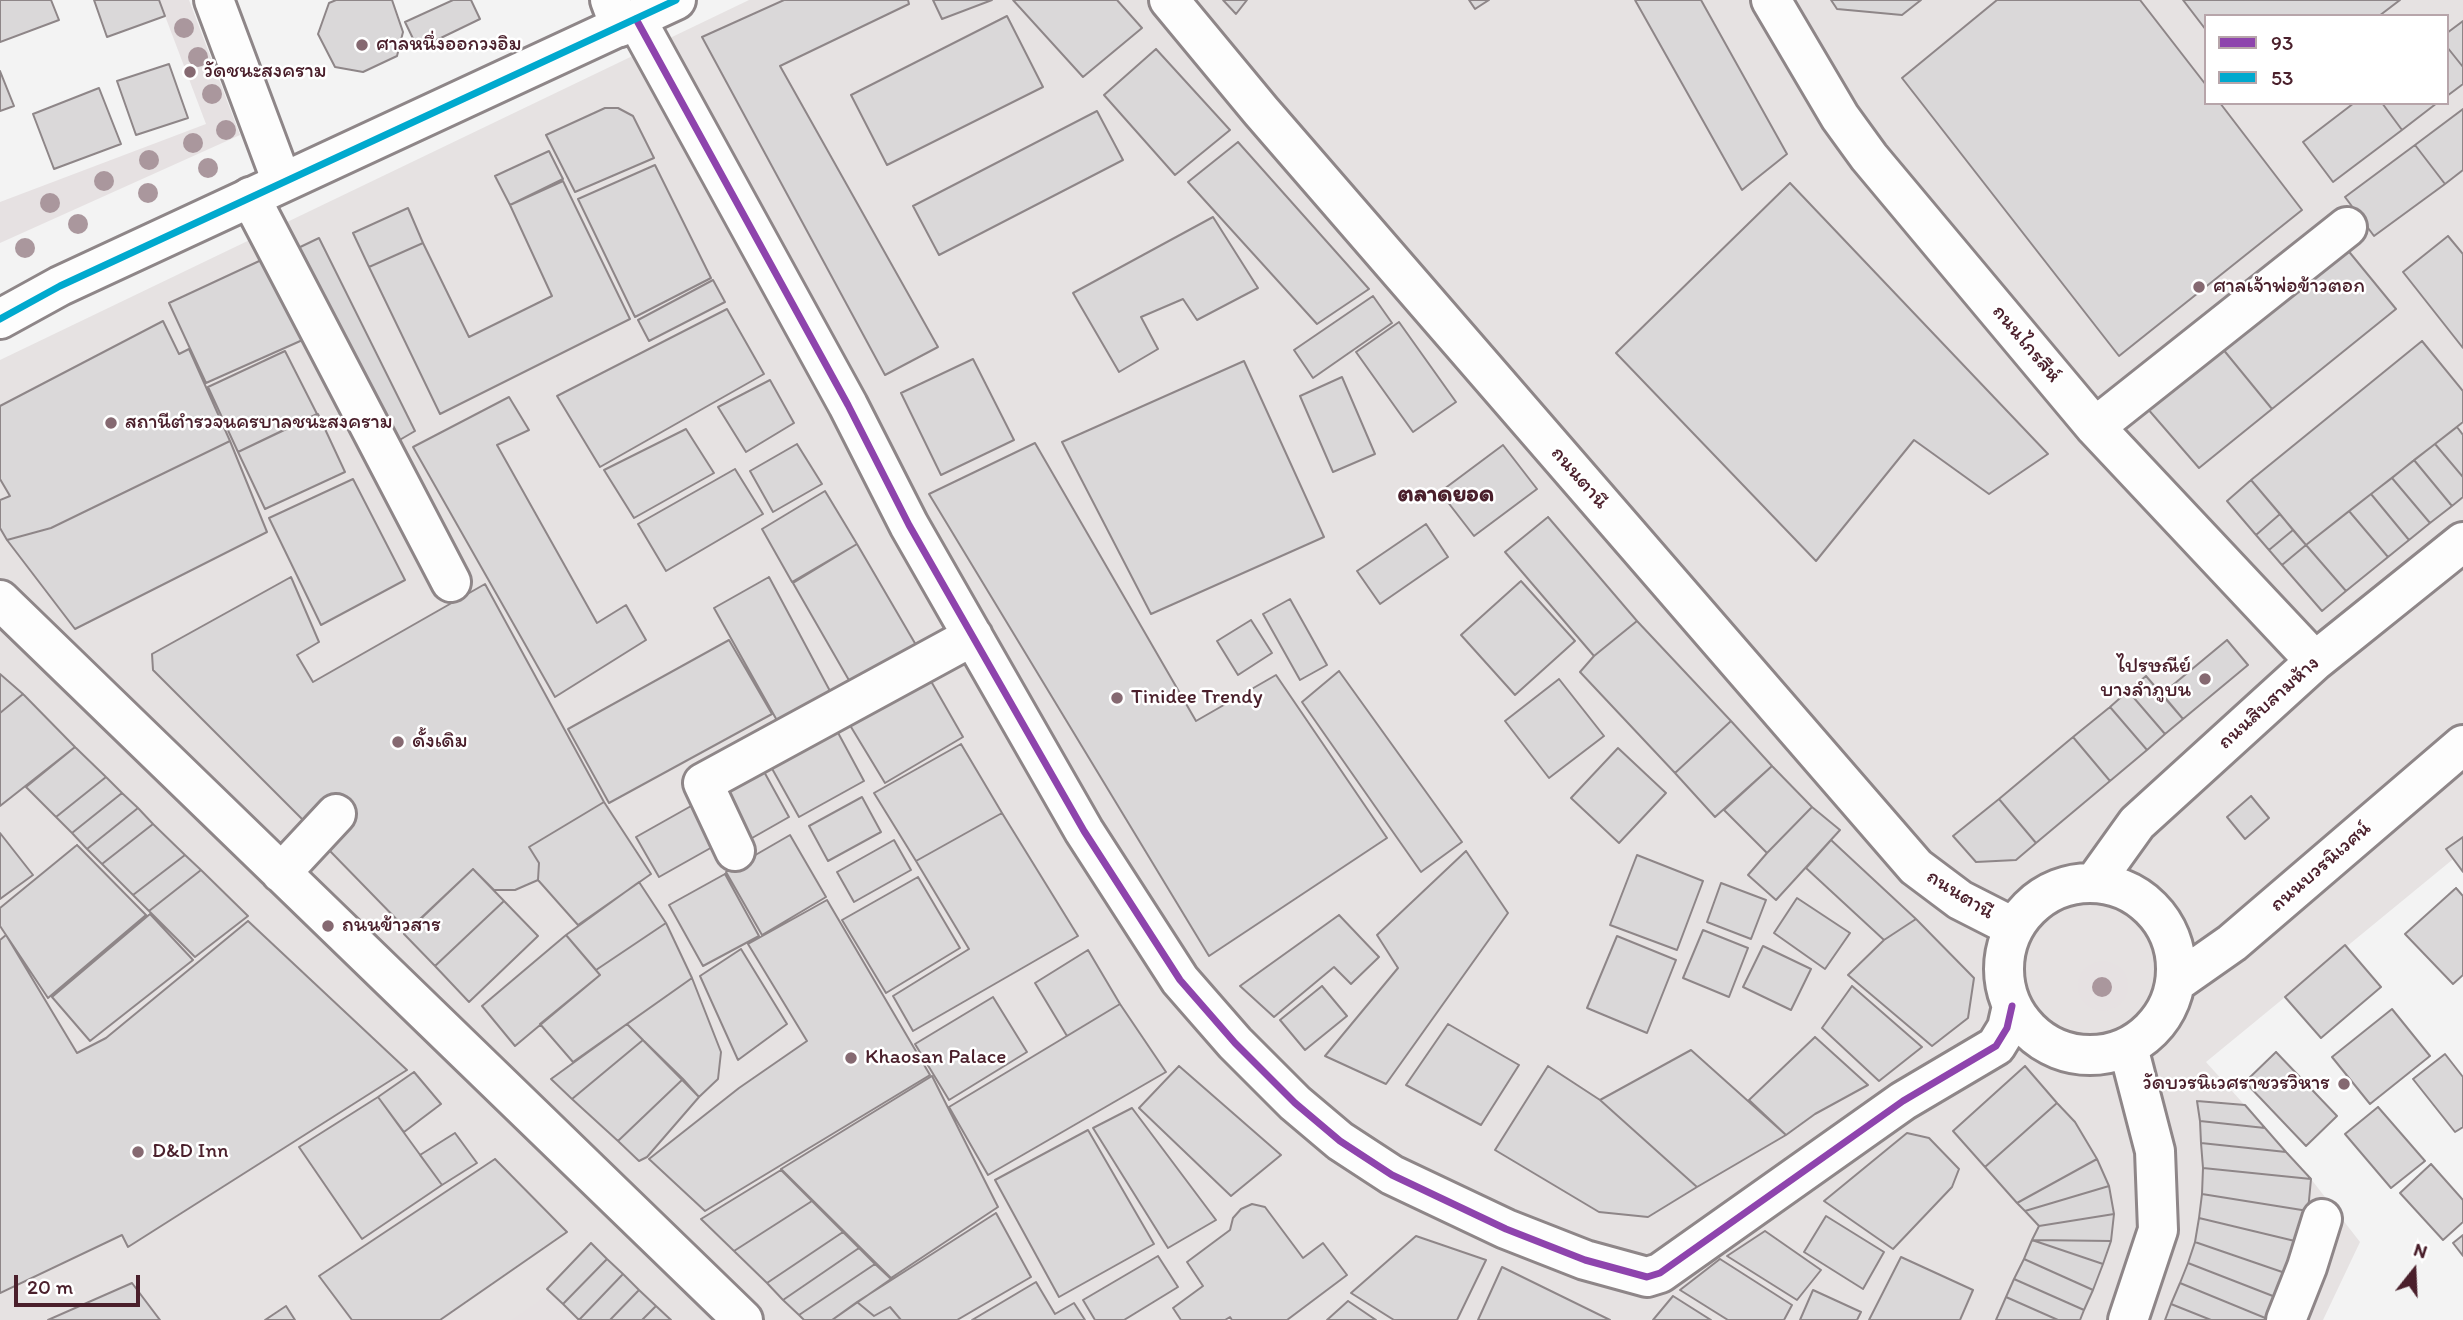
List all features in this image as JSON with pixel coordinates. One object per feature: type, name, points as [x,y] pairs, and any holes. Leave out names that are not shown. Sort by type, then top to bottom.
[{"type":"street","points":[[214,0],[266,190],[451,582]]},
{"type":"street","points":[[0,319],[60,286],[266,190],[622,15],[676,0]]},
{"type":"street","name":"ถนนตานี","points":[[1170,0],[1261,111],[1916,867],[1960,900],[2014,927]]},
{"type":"street","name":"ถนนไกรสีห์","points":[[1771,0],[1840,117],[1869,156],[2095,427],[2315,661]]},
{"type":"street","points":[[622,15],[848,405],[909,525],[1084,831],[1180,980],[1235,1043],[1295,1103],[1340,1141],[1392,1175],[1506,1229],[1585,1260],[1647,1277],[1660,1273],[1903,1101],[1996,1046],[2007,1028],[2012,1006]]},
{"type":"street","points":[[2095,427],[2347,227]]},
{"type":"street","name":"ถนนสิบสามห้าง","points":[[2094,883],[2137,823],[2315,661],[2463,542]]},
{"type":"street","points":[[0,600],[743,1320]]},
{"type":"street","points":[[735,851],[703,783],[973,636]]},
{"type":"street","name":"ถนนบวรนิเวศน์","points":[[2175,983],[2232,943],[2463,745]]},
{"type":"street","points":[[281,873],[336,814]]},
{"type":"street","points":[[2094,883],[2114,886],[2140,898],[2161,919],[2174,946],[2175,983],[2156,1025],[2128,1047],[2113,1052],[2071,1052],[2043,1041],[2024,1024],[2012,1006],[2004,978],[2005,948],[2014,927],[2025,913],[2050,893],[2069,886],[2094,883]]},
{"type":"street","points":[[2128,1047],[2155,1151],[2158,1230],[2128,1320]]},
{"type":"street","points":[[2286,1320],[2322,1219]]},
{"type":"shaded area","points":[[159,0],[189,0],[240,135],[0,243],[0,202],[206,124]]},
{"type":"shaded area","points":[[749,0],[2463,0],[2463,851],[2206,1062],[2311,1179],[2360,1242],[2323,1320],[0,1320],[0,360]]},
{"type":"shaded area","points":[[2103,961],[2120,969],[2128,986],[2120,1003],[2103,1011],[2086,1003],[2078,986],[2086,969]]},
{"type":"shaded area","points":[[549,1294],[576,1320],[512,1320]]},
{"type":"building","points":[[0,0],[51,0],[59,20],[0,42]]},
{"type":"building","points":[[94,0],[159,0],[165,16],[107,37]]},
{"type":"building","name":"ศาลหนึ่งออกวงอิม","points":[[336,0],[392,0],[403,32],[397,56],[363,72],[335,67],[318,34],[329,3]]},
{"type":"building","points":[[453,0],[471,0],[480,19],[418,49],[405,22]]},
{"type":"building","points":[[784,0],[908,0],[909,4],[780,66],[938,347],[885,375],[702,37]]},
{"type":"building","points":[[933,0],[992,0],[942,19]]},
{"type":"building","points":[[1013,0],[1117,0],[1142,28],[1083,77]]},
{"type":"building","points":[[1223,0],[1247,0],[1236,14]]},
{"type":"building","points":[[1469,0],[1489,0],[1475,9]]},
{"type":"building","points":[[1635,0],[1701,0],[1787,154],[1742,190]]},
{"type":"building","points":[[1831,0],[1921,0],[1902,15],[1837,9]]},
{"type":"building","points":[[1997,0],[2140,0],[2204,82],[2204,105],[2222,105],[2302,210],[2119,356],[1902,78]]},
{"type":"building","points":[[2183,0],[2400,0],[2382,14],[2204,14],[2204,27]]},
{"type":"building","points":[[1007,16],[1043,87],[887,165],[851,95]]},
{"type":"building","points":[[2463,21],[2463,67],[2449,50],[2449,32]]},
{"type":"building","points":[[1156,49],[1230,130],[1175,175],[1104,95]]},
{"type":"building","points":[[2449,50],[2463,67],[2463,84],[2449,94]]},
{"type":"building","points":[[169,64],[188,118],[136,135],[117,81]]},
{"type":"building","points":[[0,71],[14,106],[0,111]]},
{"type":"building","points":[[99,88],[121,144],[54,169],[33,114]]},
{"type":"building","points":[[2351,105],[2383,105],[2402,130],[2333,182],[2303,142]]},
{"type":"building","points":[[2383,105],[2434,105],[2402,130]]},
{"type":"building","points":[[605,108],[618,108],[633,116],[654,158],[575,192],[546,135]]},
{"type":"building","points":[[2463,109],[2463,170],[2445,184],[2415,145]]},
{"type":"building","points":[[1097,111],[1123,160],[939,255],[913,206]]},
{"type":"building","points":[[1238,142],[1369,289],[1317,324],[1188,182]]},
{"type":"building","points":[[2415,145],[2445,184],[2374,236],[2345,197]]},
{"type":"building","points":[[549,151],[563,179],[510,205],[495,176]]},
{"type":"building","points":[[655,165],[711,278],[635,317],[578,199]]},
{"type":"building","points":[[563,181],[630,319],[440,414],[369,267],[423,243],[469,337],[552,296],[510,205]]},
{"type":"building","points":[[1790,183],[2048,454],[1989,494],[1914,440],[1816,561],[1616,353]]},
{"type":"building","points":[[408,208],[423,243],[369,267],[353,233]]},
{"type":"building","points":[[1213,217],[1258,288],[1197,320],[1183,299],[1141,317],[1158,349],[1119,372],[1073,293]]},
{"type":"building","points":[[2448,236],[2463,254],[2463,348],[2403,272]]},
{"type":"building","points":[[319,238],[415,431],[391,445],[294,250]]},
{"type":"building","points":[[2346,248],[2396,309],[2272,409],[2222,348]]},
{"type":"building","points":[[270,256],[316,334],[206,383],[169,303]]},
{"type":"building","points":[[713,280],[725,302],[649,341],[638,320]]},
{"type":"building","points":[[1373,296],[1392,323],[1313,378],[1294,350]]},
{"type":"building","points":[[727,309],[764,374],[600,467],[557,396]]},
{"type":"building","name":"สถานีตำรวจนครบาลชนะสงคราม","points":[[163,321],[179,354],[189,349],[230,441],[51,528],[7,540],[0,528],[0,500],[10,496],[0,479],[0,406]]},
{"type":"building","points":[[1399,322],[1456,402],[1413,432],[1356,352]]},
{"type":"building","points":[[2422,341],[2463,391],[2463,422],[2306,545],[2251,480]]},
{"type":"building","points":[[2222,348],[2272,409],[2199,468],[2147,408]]},
{"type":"building","points":[[285,351],[317,414],[238,452],[208,387]]},
{"type":"building","points":[[973,359],[1014,440],[941,475],[901,393]]},
{"type":"building","points":[[1244,361],[1324,537],[1151,614],[1062,442]]},
{"type":"building","points":[[1342,377],[1375,454],[1333,472],[1300,396]]},
{"type":"building","points":[[770,380],[794,423],[746,452],[718,407]]},
{"type":"building","points":[[509,397],[529,430],[497,445],[597,623],[626,605],[646,640],[555,697],[413,447]]},
{"type":"building","points":[[318,414],[345,472],[265,509],[238,452]]},
{"type":"building","points":[[2457,427],[2463,435],[2463,477],[2435,444]]},
{"type":"building","points":[[686,429],[714,473],[634,518],[604,470]]},
{"type":"building","points":[[230,441],[267,532],[75,629],[7,540],[51,528]]},
{"type":"building","name":"Tinidee Trendy","points":[[1035,443],[1196,721],[1276,675],[1387,838],[1209,956],[929,494]]},
{"type":"building","points":[[797,444],[822,484],[773,512],[750,471]]},
{"type":"building","points":[[2435,444],[2463,477],[2463,497],[2452,506],[2414,460]]},
{"type":"building","points":[[1503,445],[1537,489],[1474,536],[1440,492]]},
{"type":"building","points":[[2414,460],[2452,506],[2430,523],[2392,478]]},
{"type":"building","points":[[735,469],[763,514],[666,571],[638,524]]},
{"type":"building","points":[[2392,478],[2430,523],[2409,540],[2371,494]]},
{"type":"building","points":[[353,479],[405,580],[321,625],[269,518]]},
{"type":"building","points":[[2251,480],[2280,514],[2256,535],[2227,501]]},
{"type":"building","points":[[825,491],[857,544],[792,582],[762,529]]},
{"type":"building","points":[[2371,494],[2409,540],[2388,557],[2349,511]]},
{"type":"building","points":[[2349,511],[2388,557],[2346,591],[2306,545]]},
{"type":"building","points":[[2280,514],[2293,530],[2269,550],[2256,535]]},
{"type":"building","points":[[1548,517],[1637,621],[1594,656],[1505,552]]},
{"type":"building","points":[[1426,524],[1448,557],[1380,604],[1357,571]]},
{"type":"building","points":[[2293,530],[2306,545],[2282,565],[2269,550]]},
{"type":"building","points":[[857,544],[916,645],[850,682],[793,583]]},
{"type":"building","points":[[2306,545],[2346,591],[2322,611],[2282,565]]},
{"type":"building","name":"ดั้งเดิม","points":[[291,577],[319,642],[297,655],[313,682],[485,584],[604,802],[529,847],[539,863],[538,880],[515,890],[494,890],[473,869],[408,931],[329,850],[350,828],[325,803],[306,823],[153,670],[152,654]]},
{"type":"building","points":[[769,577],[830,691],[779,724],[714,608]]},
{"type":"building","points":[[1521,581],[1575,641],[1515,695],[1461,635]]},
{"type":"building","points":[[1290,599],[1327,665],[1300,680],[1263,614]]},
{"type":"building","points":[[1251,620],[1272,653],[1238,675],[1217,641]]},
{"type":"building","points":[[1637,621],[1731,721],[1675,773],[1580,672],[1594,656]]},
{"type":"building","points":[[729,640],[772,714],[609,803],[568,729]]},
{"type":"building","name":"ไปรษณีย์ บางลำภูบน","points":[[2227,640],[2248,665],[2183,719],[2162,694]]},
{"type":"building","points":[[1339,671],[1462,842],[1421,872],[1302,702]]},
{"type":"building","points":[[0,674],[23,694],[0,713]]},
{"type":"building","points":[[928,676],[963,737],[885,783],[848,722]]},
{"type":"building","points":[[2146,676],[2183,719],[2165,734],[2128,691]]},
{"type":"building","points":[[1559,679],[1604,736],[1549,778],[1505,721]]},
{"type":"building","points":[[2128,691],[2165,734],[2147,750],[2110,707]]},
{"type":"building","points":[[23,694],[75,747],[0,806],[0,713]]},
{"type":"building","points":[[2110,707],[2147,750],[2110,781],[2073,737]]},
{"type":"building","points":[[1731,721],[1772,766],[1715,817],[1675,773]]},
{"type":"building","points":[[836,729],[864,781],[799,817],[770,765]]},
{"type":"building","points":[[2073,737],[2110,781],[2036,843],[1999,799]]},
{"type":"building","points":[[961,744],[1002,813],[916,861],[874,793]]},
{"type":"building","points":[[75,747],[106,777],[56,817],[26,787]]},
{"type":"building","points":[[1618,748],[1666,793],[1619,843],[1571,798]]},
{"type":"building","points":[[1772,766],[1812,807],[1767,853],[1724,810]]},
{"type":"building","points":[[762,768],[789,817],[738,846],[710,796]]},
{"type":"building","points":[[106,777],[122,793],[72,833],[56,817]]},
{"type":"building","points":[[122,793],[138,808],[87,849],[72,833]]},
{"type":"building","points":[[2251,796],[2269,818],[2245,839],[2227,817]]},
{"type":"building","points":[[862,797],[881,832],[828,861],[809,826]]},
{"type":"building","points":[[1999,799],[2036,843],[2016,860],[1976,862],[1953,836]]},
{"type":"building","points":[[700,801],[723,841],[659,877],[636,837]]},
{"type":"building","points":[[604,802],[651,874],[578,925],[538,880],[539,863],[529,847]]},
{"type":"building","points":[[1812,807],[1840,830],[1776,900],[1748,875]]},
{"type":"building","points":[[138,808],[153,824],[102,864],[87,849]]},
{"type":"building","points":[[1002,813],[1078,936],[913,1031],[893,996],[969,949],[916,861]]},
{"type":"building","points":[[153,824],[185,855],[133,895],[102,864]]},
{"type":"building","points":[[0,833],[33,875],[0,899]]},
{"type":"building","points":[[790,835],[826,897],[762,935],[726,872]]},
{"type":"building","points":[[2463,837],[2463,872],[2446,849]]},
{"type":"building","points":[[894,840],[911,870],[854,902],[837,872]]},
{"type":"building","points":[[1831,840],[1916,919],[1884,940],[1806,868]]},
{"type":"building","points":[[77,845],[146,915],[48,998],[0,926],[0,908]]},
{"type":"building","points":[[1466,851],[1508,913],[1386,1084],[1325,1056],[1398,968],[1377,935]]},
{"type":"building","points":[[185,855],[201,870],[149,911],[133,895]]},
{"type":"building","points":[[1637,855],[1703,881],[1677,950],[1610,925]]},
{"type":"building","points":[[473,869],[504,901],[435,966],[404,934]]},
{"type":"building","points":[[201,870],[248,916],[195,957],[149,911]]},
{"type":"building","points":[[725,874],[759,936],[703,966],[669,905]]},
{"type":"building","points":[[918,877],[960,948],[886,993],[842,920]]},
{"type":"building","points":[[639,882],[666,923],[596,970],[566,935]]},
{"type":"building","points":[[1721,883],[1766,900],[1751,939],[1707,922]]},
{"type":"building","points":[[2456,888],[2463,896],[2463,975],[2453,984],[2405,934]]},
{"type":"building","points":[[1797,898],[1850,933],[1825,969],[1774,933]]},
{"type":"building","name":"Khaosan Palace","points":[[827,900],[930,1075],[705,1211],[649,1159],[739,1088],[807,1041],[748,944]]},
{"type":"building","points":[[504,901],[538,936],[469,1002],[435,966]]},
{"type":"building","points":[[150,914],[193,960],[90,1041],[52,997]]},
{"type":"building","points":[[1339,915],[1379,957],[1351,984],[1334,967],[1274,1017],[1240,986]]},
{"type":"building","points":[[1916,919],[1974,978],[1968,1018],[1932,1046],[1848,975],[1884,940]]},
{"type":"building","name":"D&D Inn","points":[[248,921],[407,1070],[128,1247],[122,1235],[0,1293],[0,940],[6,935],[77,1053],[106,1038]]},
{"type":"building","points":[[666,923],[692,978],[573,1062],[540,1024],[600,975],[596,970]]},
{"type":"building","points":[[1703,930],[1748,948],[1729,997],[1683,978]]},
{"type":"building","points":[[566,935],[600,975],[515,1046],[482,1006]]},
{"type":"building","points":[[1617,936],[1676,960],[1647,1033],[1587,1008]]},
{"type":"building","points":[[2345,945],[2381,987],[2321,1038],[2285,997]]},
{"type":"building","points":[[1763,946],[1811,969],[1791,1010],[1743,987]]},
{"type":"building","points":[[741,949],[787,1024],[738,1060],[700,976]]},
{"type":"building","points":[[1088,950],[1120,1004],[1067,1036],[1035,983]]},
{"type":"building","points":[[692,978],[721,1052],[718,1079],[699,1097],[627,1024]]},
{"type":"building","points":[[1322,986],[1347,1016],[1305,1050],[1280,1020]]},
{"type":"building","points":[[1852,986],[1922,1047],[1879,1081],[1822,1028]]},
{"type":"building","points":[[993,997],[1027,1052],[949,1100],[915,1044]]},
{"type":"building","points":[[1120,1004],[1166,1072],[988,1175],[949,1107]]},
{"type":"building","points":[[2392,1009],[2430,1056],[2370,1104],[2332,1057]]},
{"type":"building","points":[[627,1024],[643,1040],[572,1099],[551,1079]]},
{"type":"building","points":[[1448,1024],[1519,1065],[1481,1125],[1406,1085]]},
{"type":"building","points":[[1815,1037],[1868,1085],[1815,1114],[1786,1135],[1749,1100]]},
{"type":"building","points":[[643,1040],[683,1079],[618,1141],[572,1099]]},
{"type":"building","points":[[1691,1050],[1786,1135],[1697,1187],[1600,1100]]},
{"type":"building","points":[[2276,1052],[2337,1116],[2306,1146],[2245,1082]]},
{"type":"building","points":[[2445,1054],[2463,1077],[2463,1127],[2455,1132],[2413,1079]]},
{"type":"building","points":[[1179,1066],[1281,1155],[1231,1196],[1139,1108]]},
{"type":"building","points":[[1548,1066],[1600,1100],[1697,1187],[1648,1217],[1599,1212],[1495,1150]]},
{"type":"building","points":[[2025,1066],[2057,1103],[1985,1167],[1953,1131]]},
{"type":"building","points":[[414,1072],[441,1104],[404,1132],[378,1097]]},
{"type":"building","points":[[932,1076],[998,1207],[891,1278],[781,1169]]},
{"type":"building","points":[[683,1079],[699,1097],[647,1157],[639,1161],[618,1141]]},
{"type":"building","points":[[378,1097],[442,1185],[362,1239],[299,1147]]},
{"type":"building","points":[[2197,1101],[2245,1105],[2265,1128],[2200,1121]]},
{"type":"building","points":[[2057,1103],[2075,1122],[2097,1159],[2017,1203],[1985,1167]]},
{"type":"building","points":[[2378,1107],[2425,1161],[2391,1188],[2345,1134]]},
{"type":"building","points":[[1132,1108],[1216,1220],[1168,1248],[1093,1128]]},
{"type":"building","points":[[2200,1121],[2265,1128],[2286,1152],[2201,1143]]},
{"type":"building","points":[[1088,1130],[1154,1244],[1059,1297],[995,1180]]},
{"type":"building","points":[[455,1133],[477,1163],[442,1185],[420,1155]]},
{"type":"building","points":[[1907,1133],[1929,1138],[1959,1169],[1952,1187],[1893,1249],[1824,1201]]},
{"type":"building","points":[[2201,1143],[2286,1152],[2311,1179],[2203,1168]]},
{"type":"building","points":[[495,1159],[567,1232],[440,1320],[352,1320],[319,1276]]},
{"type":"building","points":[[2097,1159],[2109,1186],[2025,1211],[2017,1203]]},
{"type":"building","points":[[2431,1164],[2463,1200],[2463,1222],[2443,1240],[2400,1193]]},
{"type":"building","points":[[2203,1168],[2311,1179],[2308,1211],[2202,1194]]},
{"type":"building","points":[[781,1170],[812,1201],[734,1251],[701,1219]]},
{"type":"building","points":[[2109,1186],[2114,1214],[2039,1226],[2025,1211]]},
{"type":"building","points":[[2202,1194],[2308,1211],[2299,1242],[2199,1218]]},
{"type":"building","points":[[812,1201],[843,1232],[767,1283],[734,1251]]},
{"type":"building","points":[[1252,1204],[1265,1207],[1303,1258],[1323,1243],[1347,1275],[1287,1320],[1232,1320],[1230,1317],[1225,1320],[1181,1320],[1173,1308],[1203,1286],[1187,1262],[1230,1230],[1233,1218],[1241,1209]]},
{"type":"building","points":[[996,1213],[1031,1277],[957,1320],[901,1320],[890,1307],[874,1316],[857,1302]]},
{"type":"building","points":[[2114,1214],[2111,1241],[2032,1240],[2039,1226]]},
{"type":"building","points":[[1826,1216],[1884,1252],[1863,1289],[1804,1252]]},
{"type":"building","points":[[2199,1218],[2299,1242],[2288,1274],[2195,1242]]},
{"type":"building","points":[[1765,1231],[1821,1270],[1797,1300],[1727,1256]]},
{"type":"building","points":[[843,1232],[859,1248],[783,1300],[767,1283]]},
{"type":"building","points":[[2463,1235],[2463,1256],[2453,1243]]},
{"type":"building","points":[[1416,1236],[1486,1260],[1457,1320],[1394,1320],[1351,1293]]},
{"type":"building","points":[[2032,1240],[2103,1264],[2093,1290],[2024,1259]]},
{"type":"building","points":[[2032,1240],[2111,1241],[2103,1264]]},
{"type":"building","points":[[2195,1242],[2288,1274],[2278,1298],[2188,1263]]},
{"type":"building","points":[[591,1243],[607,1259],[563,1304],[547,1289]]},
{"type":"building","points":[[859,1248],[875,1264],[799,1315],[783,1300]]},
{"type":"building","points":[[1158,1256],[1178,1287],[1124,1320],[1095,1320],[1083,1300]]},
{"type":"building","points":[[1901,1257],[1973,1290],[1960,1320],[1869,1320]]},
{"type":"building","points":[[607,1259],[623,1274],[579,1320],[563,1304]]},
{"type":"building","points":[[1720,1259],[1792,1305],[1784,1320],[1728,1320],[1680,1290]]},
{"type":"building","points":[[2024,1259],[2093,1290],[2084,1310],[2014,1279]]},
{"type":"building","points":[[2188,1263],[2278,1298],[2270,1320],[2180,1283]]},
{"type":"building","points":[[875,1264],[891,1279],[832,1320],[804,1320],[799,1315]]},
{"type":"building","points":[[1502,1267],[1610,1320],[1478,1320]]},
{"type":"building","points":[[623,1274],[639,1290],[610,1320],[579,1320]]},
{"type":"building","points":[[2014,1279],[2084,1310],[2080,1320],[2058,1320],[2006,1297]]},
{"type":"building","points":[[1036,1282],[1055,1314],[1074,1303],[1085,1320],[972,1320]]},
{"type":"building","points":[[132,1283],[160,1320],[48,1320]]},
{"type":"building","points":[[2180,1283],[2270,1320],[2211,1320],[2171,1304]]},
{"type":"building","points":[[639,1290],[656,1306],[642,1320],[610,1320]]},
{"type":"building","points":[[1813,1290],[1861,1312],[1857,1320],[1800,1320]]},
{"type":"building","points":[[1673,1296],[1711,1320],[1653,1320]]},
{"type":"building","points":[[2006,1297],[2058,1320],[1996,1320]]},
{"type":"building","points":[[1348,1301],[1376,1320],[1327,1320]]},
{"type":"building","points":[[857,1302],[874,1316],[890,1307],[901,1320],[832,1320]]},
{"type":"building","points":[[2171,1304],[2211,1320],[2165,1320]]},
{"type":"building","points":[[286,1306],[295,1320],[265,1320]]},
{"type":"building","points":[[656,1306],[671,1320],[642,1320]]},
{"type":"transit line","name":"53","points":[[0,319],[60,286],[676,0]]},
{"type":"transit line","name":"93","points":[[636,19],[848,405],[909,525],[1084,831],[1180,980],[1235,1043],[1295,1103],[1340,1141],[1392,1175],[1506,1229],[1585,1260],[1647,1277],[1660,1273],[1903,1101],[1996,1046],[2007,1028],[2012,1006]]},
{"type":"place","name":"ศาลหนึ่งออกวงอิม","points":[[362,45]]},
{"type":"place","name":"วัดชนะสงคราม","points":[[190,72]]},
{"type":"place","name":"ศาลเจ้าพ่อข้าวตอก","points":[[2199,287]]},
{"type":"place","name":"สถานีตำรวจนครบาลชนะสงคราม","points":[[111,423]]},
{"type":"place","name":"ไปรษณีย์ บางลำภูบน","points":[[2205,679]]},
{"type":"place","name":"Tinidee Trendy","points":[[1117,698]]},
{"type":"place","name":"ดั้งเดิม","points":[[398,742]]},
{"type":"place","name":"ถนนข้าวสาร","points":[[328,926]]},
{"type":"place","name":"Khaosan Palace","points":[[851,1058]]},
{"type":"place","name":"วัดบวรนิเวศราชวรวิหาร","points":[[2344,1084]]},
{"type":"place","name":"D&D Inn","points":[[138,1152]]},
{"type":"district","name":"ตลาดยอด","points":[[1446,495]]}]
